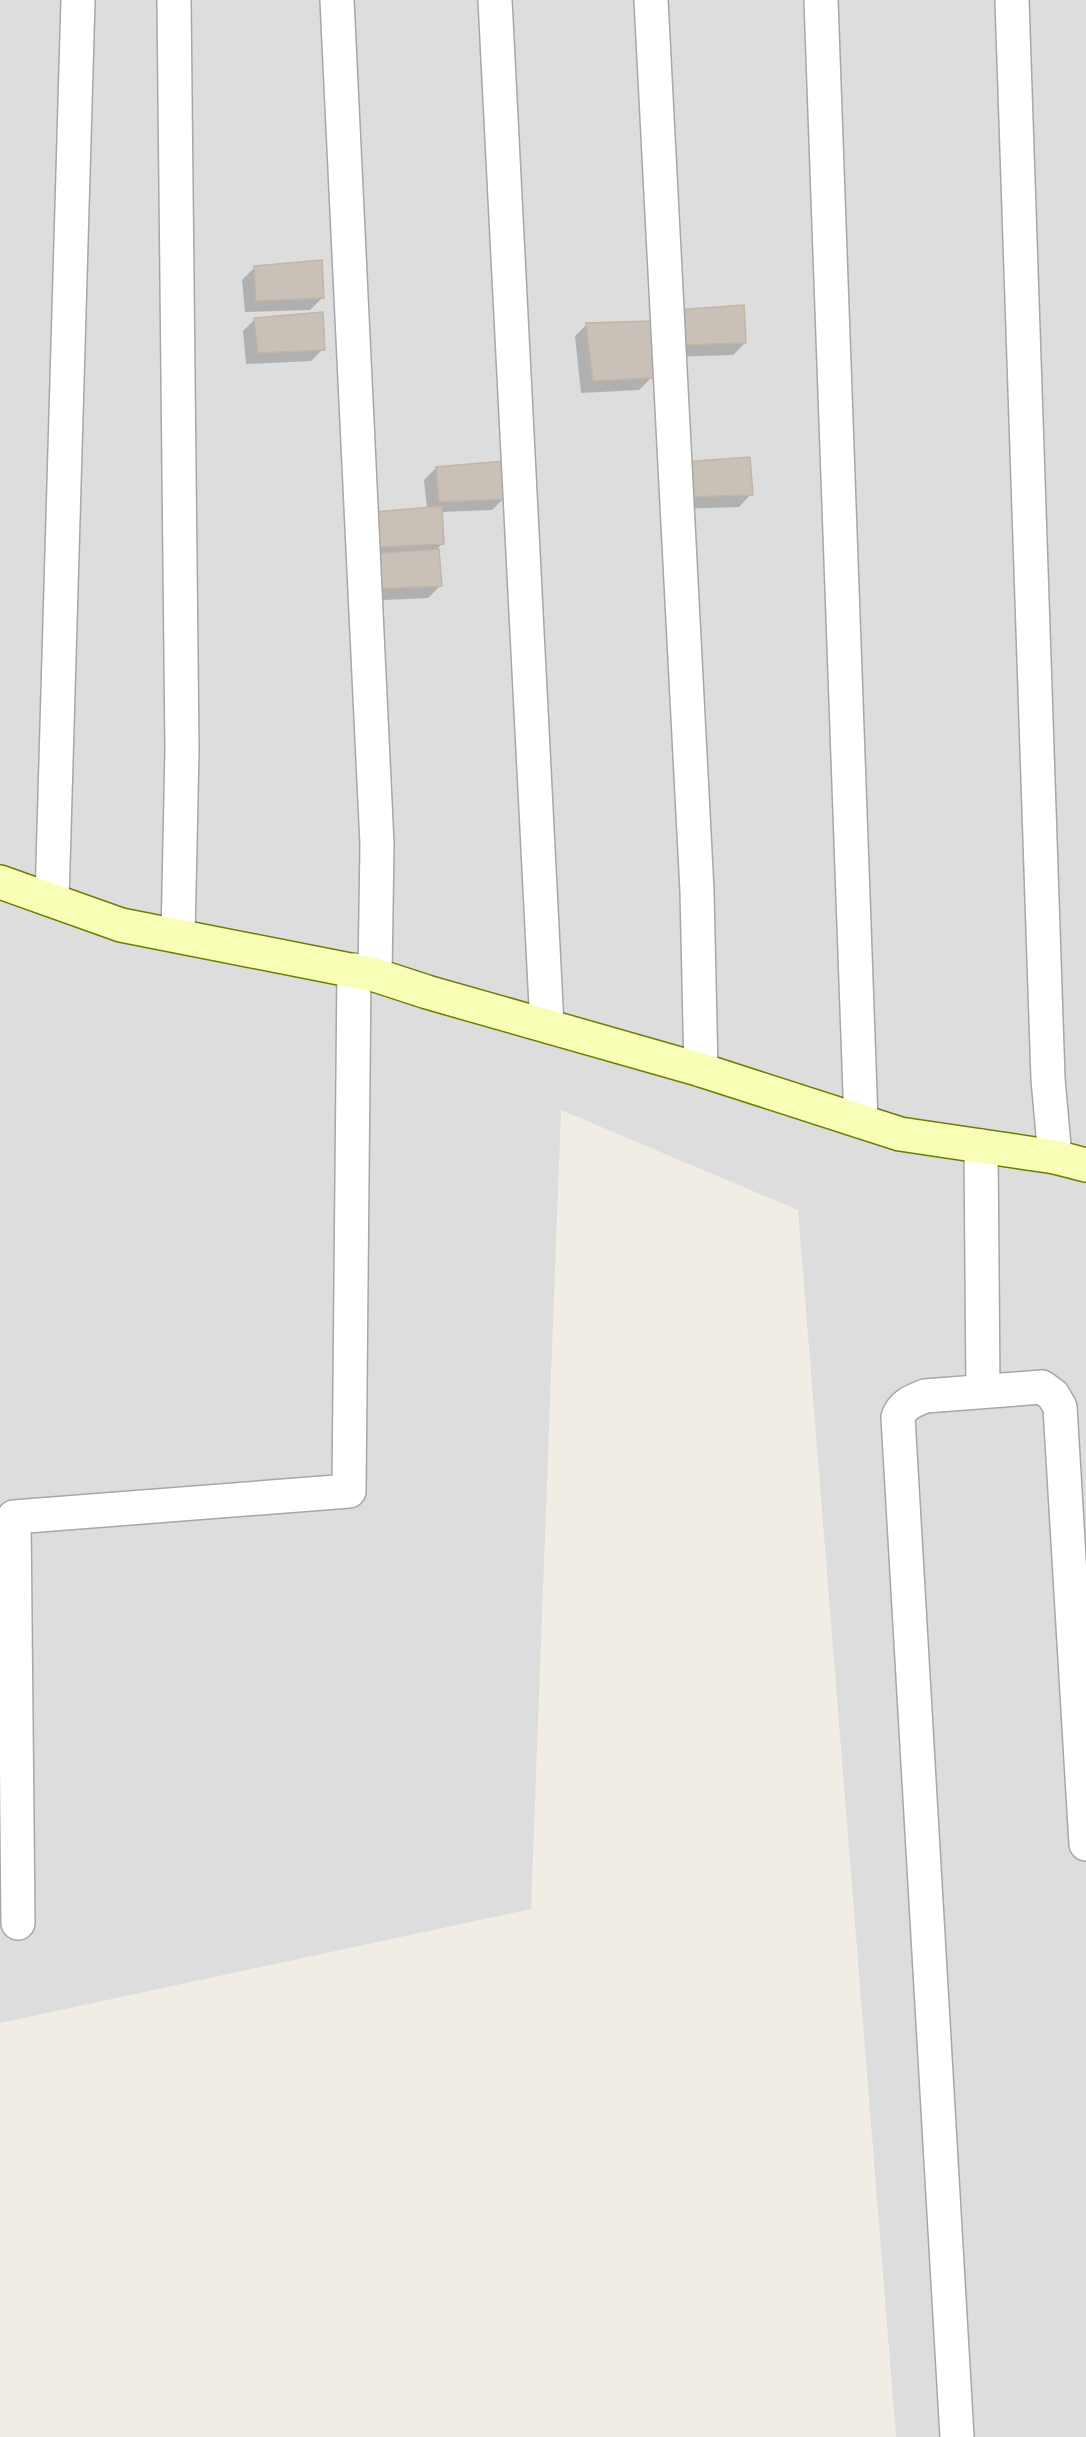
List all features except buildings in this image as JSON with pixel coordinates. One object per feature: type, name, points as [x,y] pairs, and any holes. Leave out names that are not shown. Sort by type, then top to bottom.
[{"type":"main road","points":[[0,882],[121,924],[364,972],[701,1070],[900,1134],[1071,1161]]},
{"type":"street","points":[[52,900],[78,0]]},
{"type":"street","points":[[174,0],[182,750],[178,936]]},
{"type":"street","points":[[18,1923],[14,1517],[349,1491],[364,972],[377,844],[337,0]]},
{"type":"street","points":[[495,0],[547,1026]]},
{"type":"street","points":[[651,0],[697,891],[701,1070]]},
{"type":"street","points":[[821,0],[861,1121]]},
{"type":"street","points":[[1012,0],[1047,1067],[1071,1161]]},
{"type":"street","points":[[981,1146],[983,1391]]},
{"type":"street","points":[[957,2437],[898,1417],[901,1409],[910,1402],[926,1396],[1042,1387],[1053,1395],[1060,1407],[1086,1844]]},
{"type":"shaded area","points":[[0,0],[1086,0],[1086,2437],[896,2437],[798,1210],[561,1110],[531,1909],[0,2023]]}]
